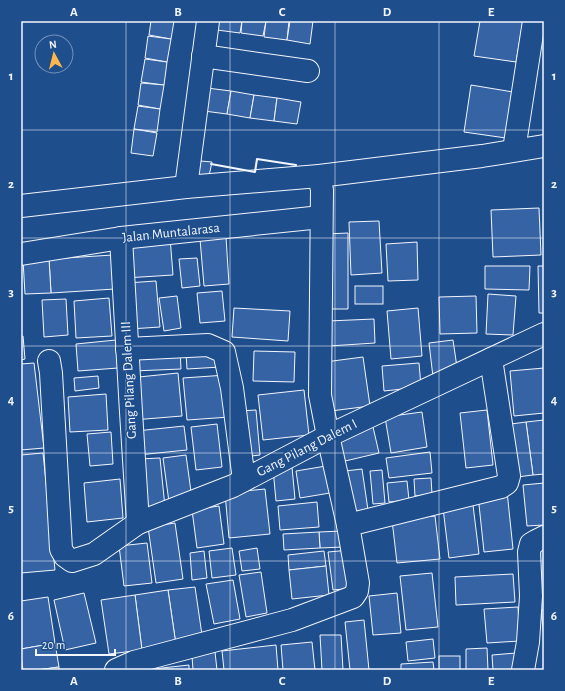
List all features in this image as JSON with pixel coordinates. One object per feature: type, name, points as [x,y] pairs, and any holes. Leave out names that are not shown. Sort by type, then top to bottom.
[{"type":"street","points":[[186,188],[208,21]]},
{"type":"street","points":[[514,150],[534,21]]},
{"type":"street","points":[[203,56],[308,71]]},
{"type":"street","points":[[21,206],[186,188],[321,198],[482,156],[544,146]]},
{"type":"street","points":[[116,670],[134,662],[292,620],[353,597],[357,591],[358,583],[348,525],[320,395],[321,198]]},
{"type":"street","name":"Jalan Muntalarasa","points":[[21,254],[120,238],[321,198]]},
{"type":"street","name":"Gang Pilang Dalem III","points":[[120,238],[138,523]]},
{"type":"street","name":"Gang Pilang Dalem I","points":[[48,361],[51,373],[61,549],[65,556],[72,561],[94,554],[138,523],[233,486],[328,436],[544,334]]},
{"type":"street","points":[[127,349],[208,345],[224,352],[232,388],[244,480]]},
{"type":"street","points":[[348,525],[501,487],[507,483],[509,476],[490,359]]},
{"type":"street","points":[[523,670],[528,642],[531,596],[529,552],[531,544],[544,537]]},
{"type":"building","points":[[151,21],[174,21],[171,39],[149,35]]},
{"type":"building","points":[[218,21],[242,21],[240,33],[217,30]]},
{"type":"building","points":[[242,21],[266,21],[263,36],[241,33]]},
{"type":"building","points":[[266,21],[289,21],[287,40],[264,37]]},
{"type":"building","points":[[290,21],[313,21],[310,44],[287,40]]},
{"type":"building","points":[[480,21],[523,21],[516,62],[474,56]]},
{"type":"building","points":[[148,36],[171,39],[167,62],[145,58]]},
{"type":"building","points":[[145,59],[167,62],[164,85],[141,82]]},
{"type":"building","points":[[141,83],[164,85],[160,109],[138,105]]},
{"type":"building","points":[[471,85],[513,92],[506,138],[464,132]]},
{"type":"building","points":[[207,88],[231,91],[227,114],[204,111]]},
{"type":"building","points":[[231,91],[254,95],[250,118],[227,114]]},
{"type":"building","points":[[254,95],[277,98],[274,121],[250,118]]},
{"type":"building","points":[[277,98],[301,102],[297,124],[274,121]]},
{"type":"building","points":[[138,106],[160,109],[157,132],[134,129]]},
{"type":"building","points":[[134,129],[157,133],[153,156],[131,153]]},
{"type":"building","points":[[201,161],[212,162],[209,176],[198,175]]},
{"type":"building","points":[[539,208],[541,255],[493,257],[491,210]]},
{"type":"building","points":[[379,221],[382,273],[351,275],[349,222]]},
{"type":"building","points":[[348,233],[348,309],[325,309],[325,234]]},
{"type":"building","points":[[170,237],[173,275],[125,278],[122,241]]},
{"type":"building","points":[[226,237],[229,284],[204,286],[200,239]]},
{"type":"building","points":[[417,242],[418,280],[388,281],[386,244]]},
{"type":"building","points":[[113,255],[115,289],[51,293],[49,259]]},
{"type":"building","points":[[197,258],[200,286],[182,288],[179,259]]},
{"type":"building","points":[[49,259],[51,293],[25,294],[23,260]]},
{"type":"building","points":[[485,266],[530,266],[529,290],[485,289]]},
{"type":"building","points":[[538,266],[544,266],[544,313],[539,313]]},
{"type":"building","points":[[156,281],[160,327],[130,329],[126,283]]},
{"type":"building","points":[[355,286],[383,286],[383,304],[355,304]]},
{"type":"building","points":[[222,291],[225,321],[200,323],[197,293]]},
{"type":"building","points":[[488,294],[516,296],[513,335],[486,334]]},
{"type":"building","points":[[177,296],[181,328],[164,331],[159,298]]},
{"type":"building","points":[[476,296],[477,333],[440,334],[439,297]]},
{"type":"building","points":[[109,298],[112,336],[76,338],[74,301]]},
{"type":"building","points":[[66,299],[68,335],[44,337],[42,300]]},
{"type":"building","points":[[234,308],[290,311],[288,341],[232,337]]},
{"type":"building","points":[[418,308],[422,356],[391,359],[387,311]]},
{"type":"building","points":[[374,319],[375,343],[329,346],[328,321]]},
{"type":"building","points":[[21,336],[23,336],[25,359],[21,360]]},
{"type":"building","points":[[116,340],[118,368],[78,371],[76,344]]},
{"type":"building","points":[[453,340],[458,374],[433,377],[429,343]]},
{"type":"building","points":[[180,350],[181,369],[133,371],[132,352]]},
{"type":"building","points":[[219,351],[221,367],[187,369],[186,353]]},
{"type":"building","points":[[254,351],[295,352],[294,382],[253,381]]},
{"type":"building","points":[[363,357],[370,406],[331,411],[325,362]]},
{"type":"building","points":[[34,363],[44,448],[21,450],[21,364]]},
{"type":"building","points":[[419,363],[421,387],[384,391],[382,366]]},
{"type":"building","points":[[544,368],[544,413],[514,416],[510,371]]},
{"type":"building","points":[[178,373],[182,416],[133,420],[129,378]]},
{"type":"building","points":[[226,375],[230,417],[187,420],[183,378]]},
{"type":"building","points":[[98,376],[99,388],[75,391],[74,378]]},
{"type":"building","points":[[304,390],[309,435],[263,440],[258,395]]},
{"type":"building","points":[[106,394],[108,430],[70,432],[68,397]]},
{"type":"building","points":[[256,410],[260,455],[243,457],[239,411]]},
{"type":"building","points":[[487,410],[493,465],[466,468],[460,413]]},
{"type":"building","points":[[422,412],[427,447],[391,453],[385,417]]},
{"type":"building","points":[[544,420],[544,474],[533,475],[526,422]]},
{"type":"building","points":[[526,422],[533,475],[517,477],[511,424]]},
{"type":"building","points":[[217,424],[222,467],[196,470],[191,427]]},
{"type":"building","points":[[184,426],[187,450],[138,455],[136,431]]},
{"type":"building","points":[[373,427],[379,453],[341,462],[335,435]]},
{"type":"building","points":[[111,432],[113,464],[90,466],[87,434]]},
{"type":"building","points":[[430,452],[432,473],[389,478],[386,458]]},
{"type":"building","points":[[43,453],[55,570],[21,573],[21,455]]},
{"type":"building","points":[[186,455],[192,499],[169,502],[163,458]]},
{"type":"building","points":[[160,458],[165,507],[143,509],[139,459]]},
{"type":"building","points":[[326,466],[330,493],[300,498],[296,471]]},
{"type":"building","points":[[292,467],[295,499],[276,501],[273,469]]},
{"type":"building","points":[[362,469],[368,510],[351,513],[345,471]]},
{"type":"building","points":[[382,470],[385,503],[373,504],[370,471]]},
{"type":"building","points":[[431,478],[432,494],[415,496],[414,479]]},
{"type":"building","points":[[120,479],[123,518],[87,522],[84,483]]},
{"type":"building","points":[[407,481],[409,500],[389,502],[387,483]]},
{"type":"building","points":[[544,483],[544,525],[527,526],[523,485]]},
{"type":"building","points":[[265,489],[270,534],[229,538],[225,493]]},
{"type":"building","points":[[507,491],[513,549],[484,552],[478,495]]},
{"type":"building","points":[[317,502],[319,527],[280,530],[278,506]]},
{"type":"building","points":[[473,505],[479,554],[449,558],[443,508]]},
{"type":"building","points":[[219,506],[224,544],[197,548],[192,510]]},
{"type":"building","points":[[435,516],[440,559],[397,563],[392,520]]},
{"type":"building","points":[[175,523],[183,579],[156,583],[148,527]]},
{"type":"building","points":[[342,531],[343,547],[320,548],[319,532]]},
{"type":"building","points":[[319,532],[320,548],[284,550],[283,534]]},
{"type":"building","points":[[147,543],[152,583],[124,586],[119,546]]},
{"type":"building","points":[[232,548],[236,575],[212,578],[209,551]]},
{"type":"building","points":[[257,548],[260,569],[242,571],[239,551]]},
{"type":"building","points":[[544,548],[544,604],[536,605],[529,550]]},
{"type":"building","points":[[350,550],[354,588],[333,590],[328,552]]},
{"type":"building","points":[[204,551],[207,578],[192,580],[190,553]]},
{"type":"building","points":[[324,551],[326,566],[289,570],[288,555]]},
{"type":"building","points":[[326,566],[329,595],[292,599],[289,570]]},
{"type":"building","points":[[261,572],[267,613],[246,617],[239,575]]},
{"type":"building","points":[[432,573],[438,627],[406,630],[400,576]]},
{"type":"building","points":[[513,574],[515,602],[456,605],[455,577]]},
{"type":"building","points":[[233,580],[240,619],[214,624],[206,584]]},
{"type":"building","points":[[195,587],[203,642],[176,645],[168,590]]},
{"type":"building","points":[[168,590],[176,645],[142,650],[135,595]]},
{"type":"building","points":[[84,593],[96,643],[65,650],[54,600]]},
{"type":"building","points":[[397,593],[401,633],[373,635],[369,596]]},
{"type":"building","points":[[135,595],[142,650],[109,654],[101,600]]},
{"type":"building","points":[[48,597],[55,643],[21,649],[21,601]]},
{"type":"building","points":[[518,607],[520,641],[487,643],[484,609]]},
{"type":"building","points":[[541,610],[544,610],[544,638]]},
{"type":"building","points":[[364,620],[369,670],[350,670],[345,622]]},
{"type":"building","points":[[320,635],[341,635],[343,670],[322,670]]},
{"type":"building","points":[[433,639],[435,658],[408,661],[406,642]]},
{"type":"building","points":[[312,642],[315,670],[283,670],[281,645]]},
{"type":"building","points":[[55,643],[59,667],[23,670],[21,649]]},
{"type":"building","points":[[276,645],[278,670],[224,670],[222,651]]},
{"type":"building","points":[[487,648],[488,670],[466,670],[466,649]]},
{"type":"building","points":[[215,652],[217,670],[193,670],[192,656]]},
{"type":"building","points":[[516,653],[517,670],[493,670],[492,655]]},
{"type":"building","points":[[439,656],[460,656],[460,670],[439,670]]},
{"type":"building","points":[[433,662],[434,670],[401,670],[401,664]]},
{"type":"building","points":[[189,665],[189,670],[153,670],[153,669]]},
{"type":"building","points":[[59,667],[59,670],[37,670]]},
{"type":"wall","points":[[211,164],[255,172],[257,159],[296,165]]}]
